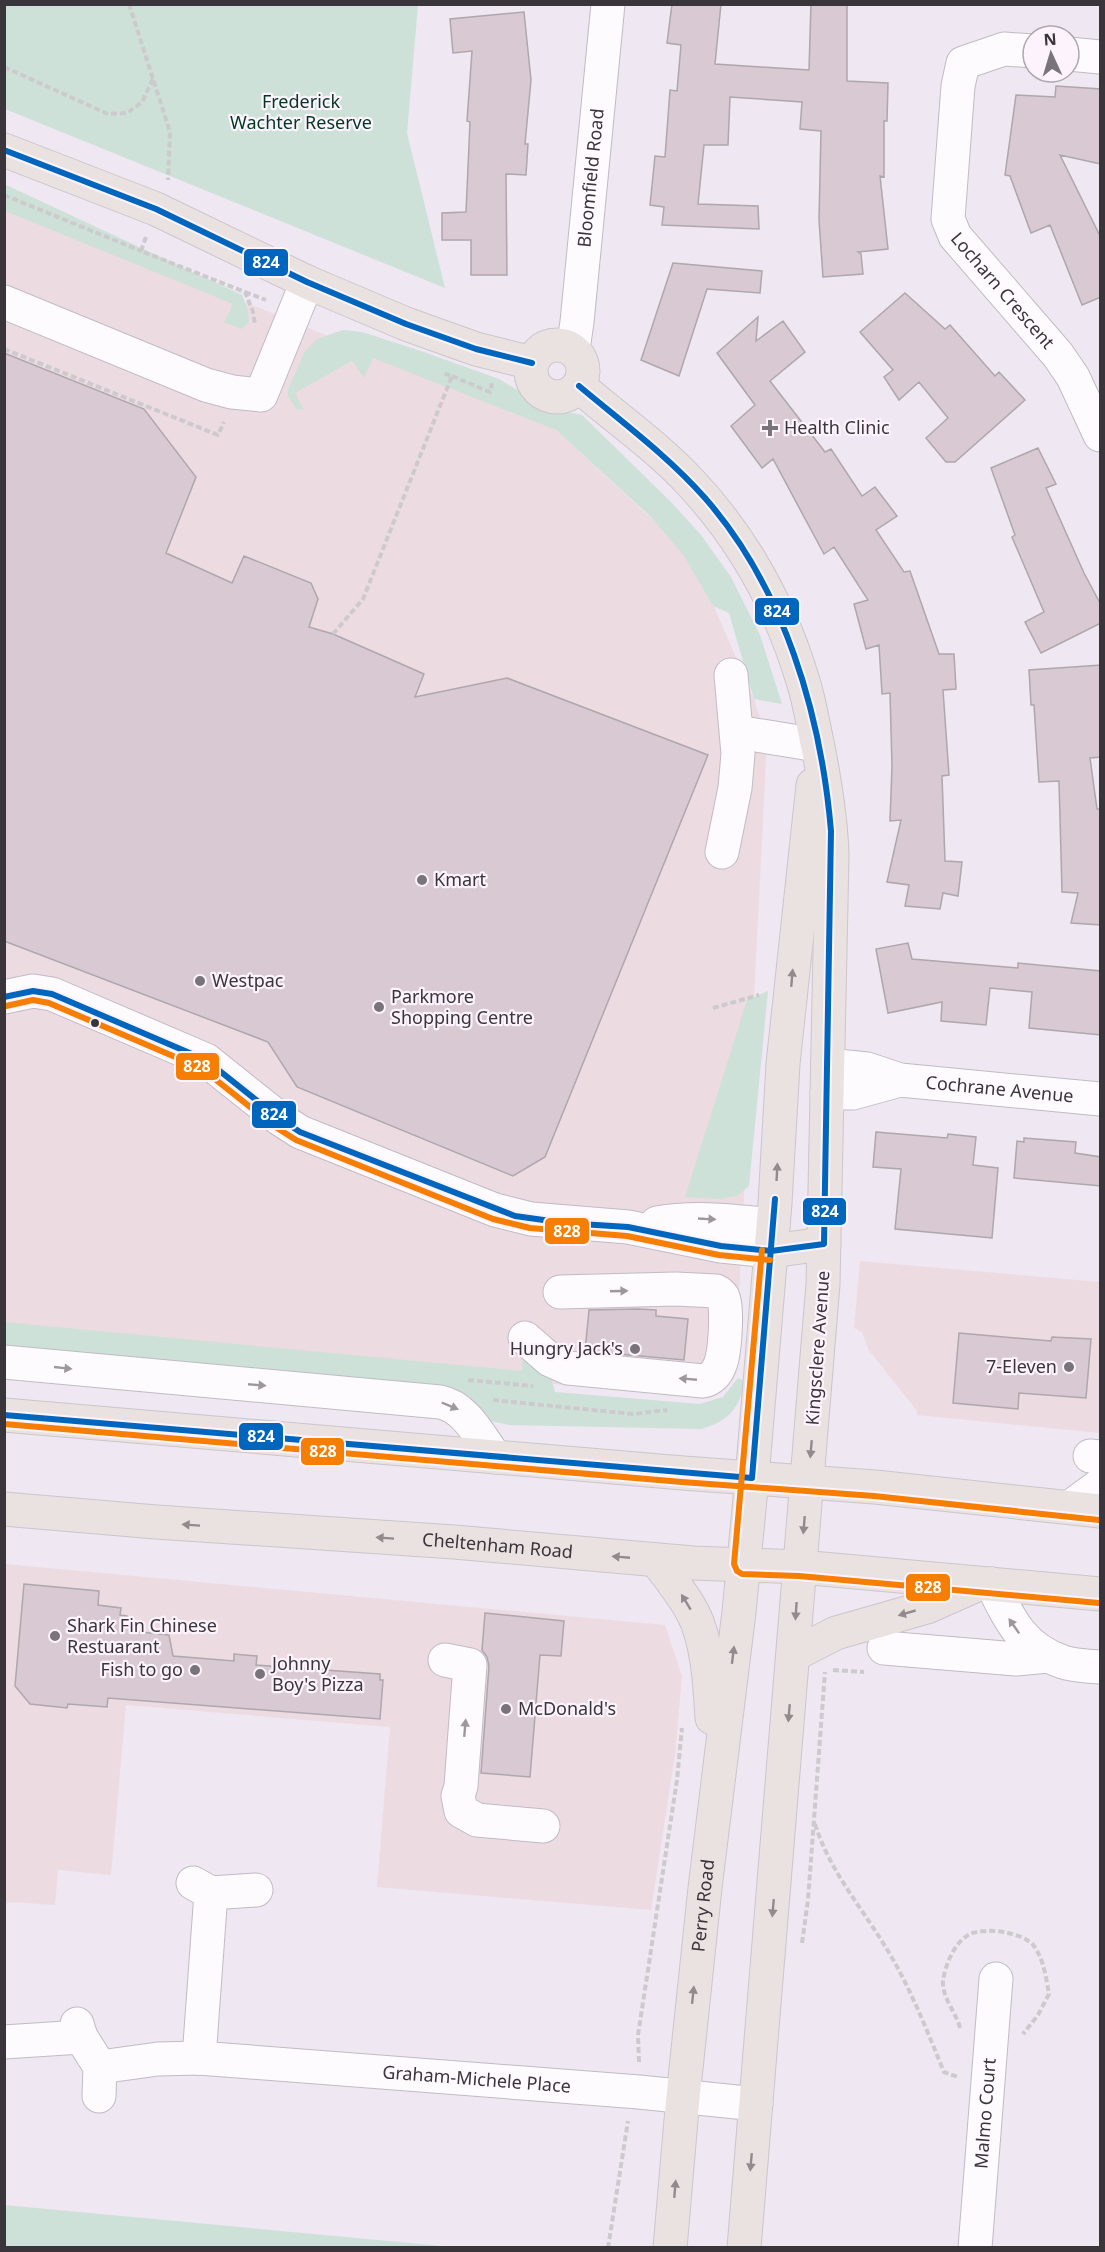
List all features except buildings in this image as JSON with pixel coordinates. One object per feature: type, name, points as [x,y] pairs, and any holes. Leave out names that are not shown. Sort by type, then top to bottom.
[{"type":"main road","points":[[4,150],[156,210],[307,282],[406,324],[476,349],[532,363]]},
{"type":"main road","points":[[560,344],[573,349],[578,354],[584,373],[579,386],[574,391],[562,397],[555,397],[542,393],[537,388],[531,376],[532,363],[535,356],[546,346],[560,344]]},
{"type":"main road","name":"Kingsclere Avenue","points":[[579,386],[641,436],[692,483],[721,517],[745,551],[787,634],[803,681],[829,804],[832,855],[824,1244],[808,1484],[800,1567]]},
{"type":"main road","name":"Kingsclere Avenue","points":[[743,1565],[772,1238],[783,1064],[817,745]]},
{"type":"main road","points":[[783,1064],[827,1079]]},
{"type":"main road","points":[[772,1238],[824,1244]]},
{"type":"main road","points":[[4,1415],[808,1484],[875,1487],[1085,1509]]},
{"type":"main road","name":"Cheltenham Road","points":[[4,1509],[156,1522],[454,1542],[656,1560],[800,1567],[1101,1594]]},
{"type":"main road","points":[[656,1560],[683,1596],[694,1616],[703,1647],[709,1678],[718,1782]]},
{"type":"main road","name":"Perry Road","points":[[670,2247],[682,2097],[743,1565]]},
{"type":"main road","points":[[744,2247],[800,1567]]},
{"type":"main road","points":[[793,1655],[836,1634],[927,1607],[986,1584]]},
{"type":"street","name":"Bloomfield Road","points":[[573,349],[581,288],[608,4]]},
{"type":"street","name":"Locharn Crescent","points":[[1021,50],[1004,49],[963,63],[958,86],[948,219],[955,236],[1058,355],[1073,377],[1101,435]]},
{"type":"street","points":[[1081,55],[1101,57]]},
{"type":"street","points":[[4,302],[206,385],[220,390],[261,395],[307,282]]},
{"type":"street","points":[[722,852],[735,788],[738,754],[731,675]]},
{"type":"street","points":[[737,732],[817,745]]},
{"type":"street","points":[[4,997],[33,991],[52,994],[194,1054],[216,1067],[280,1119],[300,1132],[495,1210],[531,1219],[628,1227],[722,1246],[772,1238]]},
{"type":"street","name":"Cochrane Avenue","points":[[827,1079],[854,1092],[900,1080],[1101,1099]]},
{"type":"street","points":[[525,1338],[558,1365],[581,1370],[704,1381],[711,1378],[720,1365],[723,1354],[725,1307],[723,1297],[716,1291],[676,1289],[560,1292]]},
{"type":"street","points":[[4,1362],[432,1401],[456,1407],[464,1414],[495,1456]]},
{"type":"street","points":[[1085,1509],[1097,1466]]},
{"type":"street","points":[[986,1584],[1010,1622],[1024,1639],[1048,1656],[1064,1663],[1101,1667]]},
{"type":"street","points":[[884,1648],[1016,1659],[1048,1656]]},
{"type":"street","points":[[445,1660],[470,1665],[461,1786],[466,1795],[481,1803],[544,1818]]},
{"type":"street","points":[[199,2058],[201,1887],[256,1890]]},
{"type":"street","name":"Malmo Court","points":[[975,2247],[996,1979]]},
{"type":"street","name":"Graham-Michele Place","points":[[4,2042],[79,2030],[100,2082],[158,2059],[199,2058],[639,2092],[756,2104]]},
{"type":"path","points":[[129,4],[170,132],[167,186],[156,210]]},
{"type":"path","points":[[4,68],[108,114],[127,113],[142,102],[153,79]]},
{"type":"path","points":[[4,195],[141,251]]},
{"type":"path","points":[[245,292],[295,312]]},
{"type":"path","points":[[333,634],[363,599],[452,376],[441,372]]},
{"type":"path","points":[[456,1407],[476,1398],[633,1414],[670,1410]]},
{"type":"path","points":[[608,2247],[628,2123],[639,2092],[641,2075],[638,2035],[677,1780],[682,1724]]},
{"type":"path","points":[[813,1821],[833,1868],[888,1952],[905,1983],[944,2072],[956,2076],[988,2078]]},
{"type":"shaded area","name":"Parkmore Shopping Centre","points":[[4,203],[556,430],[692,556],[754,699],[767,740],[733,1375],[729,1382],[707,1398],[5,1334]]},
{"type":"shaded area","name":"7-Eleven","points":[[860,1261],[1100,1282],[1100,1433],[917,1415],[917,1411],[868,1349],[862,1332],[854,1328]]},
{"type":"shaded area","points":[[5,1564],[665,1625],[682,1676],[675,1754],[651,1910],[377,1887],[390,1727],[126,1705],[111,1875],[58,1870],[55,1905],[11,1902],[5,1904]]},
{"type":"green space","name":"Frederick Wachter Reserve","points":[[4,5],[418,5],[407,133],[445,288],[5,109]]},
{"type":"green space","points":[[4,184],[242,295],[249,322],[242,329],[224,322],[233,304],[5,211]]},
{"type":"green space","points":[[343,330],[362,332],[424,352],[499,379],[553,409],[582,415],[670,501],[701,535],[731,577],[760,635],[782,704],[754,699],[729,613],[713,606],[684,556],[651,517],[556,430],[373,358],[364,378],[352,361],[295,393],[304,410],[296,409],[288,396],[288,389],[305,351],[317,339]]},
{"type":"green space","points":[[768,991],[749,1186],[737,1196],[720,1199],[685,1197],[747,1000]]},
{"type":"green space","points":[[4,1322],[522,1371],[523,1352],[550,1374],[555,1392],[700,1404],[723,1397],[738,1378],[745,1381],[740,1399],[726,1418],[701,1429],[509,1425],[491,1421],[484,1415],[5,1349]]},
{"type":"green space","points":[[4,2205],[453,2247],[5,2247]]},
{"type":"transit line","name":"824","points":[[4,150],[156,209],[307,282],[406,324],[476,349],[532,363]]},
{"type":"transit line","name":"824","points":[[4,997],[33,991],[52,994],[206,1060],[280,1119],[300,1132],[515,1216],[565,1223],[628,1227],[721,1246],[771,1251],[824,1244],[831,831],[826,787],[808,698],[777,612],[757,572],[733,533],[705,498],[676,468],[579,386]]},
{"type":"transit line","name":"828","points":[[6,1006],[33,1000],[49,1003],[201,1068],[274,1126],[296,1140],[493,1219],[530,1228],[627,1236],[719,1255],[770,1260]]},
{"type":"transit line","name":"824","points":[[4,1415],[752,1478],[775,1199]]},
{"type":"transit line","name":"828","points":[[762,1250],[734,1564],[737,1571],[742,1574],[799,1576],[1099,1603]]},
{"type":"transit line","name":"828","points":[[4,1424],[682,1482],[874,1496],[1099,1520]]},
{"type":"place","name":"Health Clinic","points":[[770,428]]},
{"type":"place","name":"Kmart","points":[[422,880]]},
{"type":"place","name":"Westpac","points":[[200,981]]},
{"type":"place","name":"Parkmore Shopping Centre","points":[[379,1007]]},
{"type":"place","name":"Hungry Jack's","points":[[635,1349]]},
{"type":"place","name":"7-Eleven","points":[[1069,1367]]},
{"type":"place","name":"Shark Fin Chinese Restuarant","points":[[55,1636]]},
{"type":"place","name":"Fish to go","points":[[195,1670]]},
{"type":"place","name":"Johnny Boy's Pizza","points":[[260,1674]]},
{"type":"place","name":"McDonald's","points":[[506,1709]]}]
